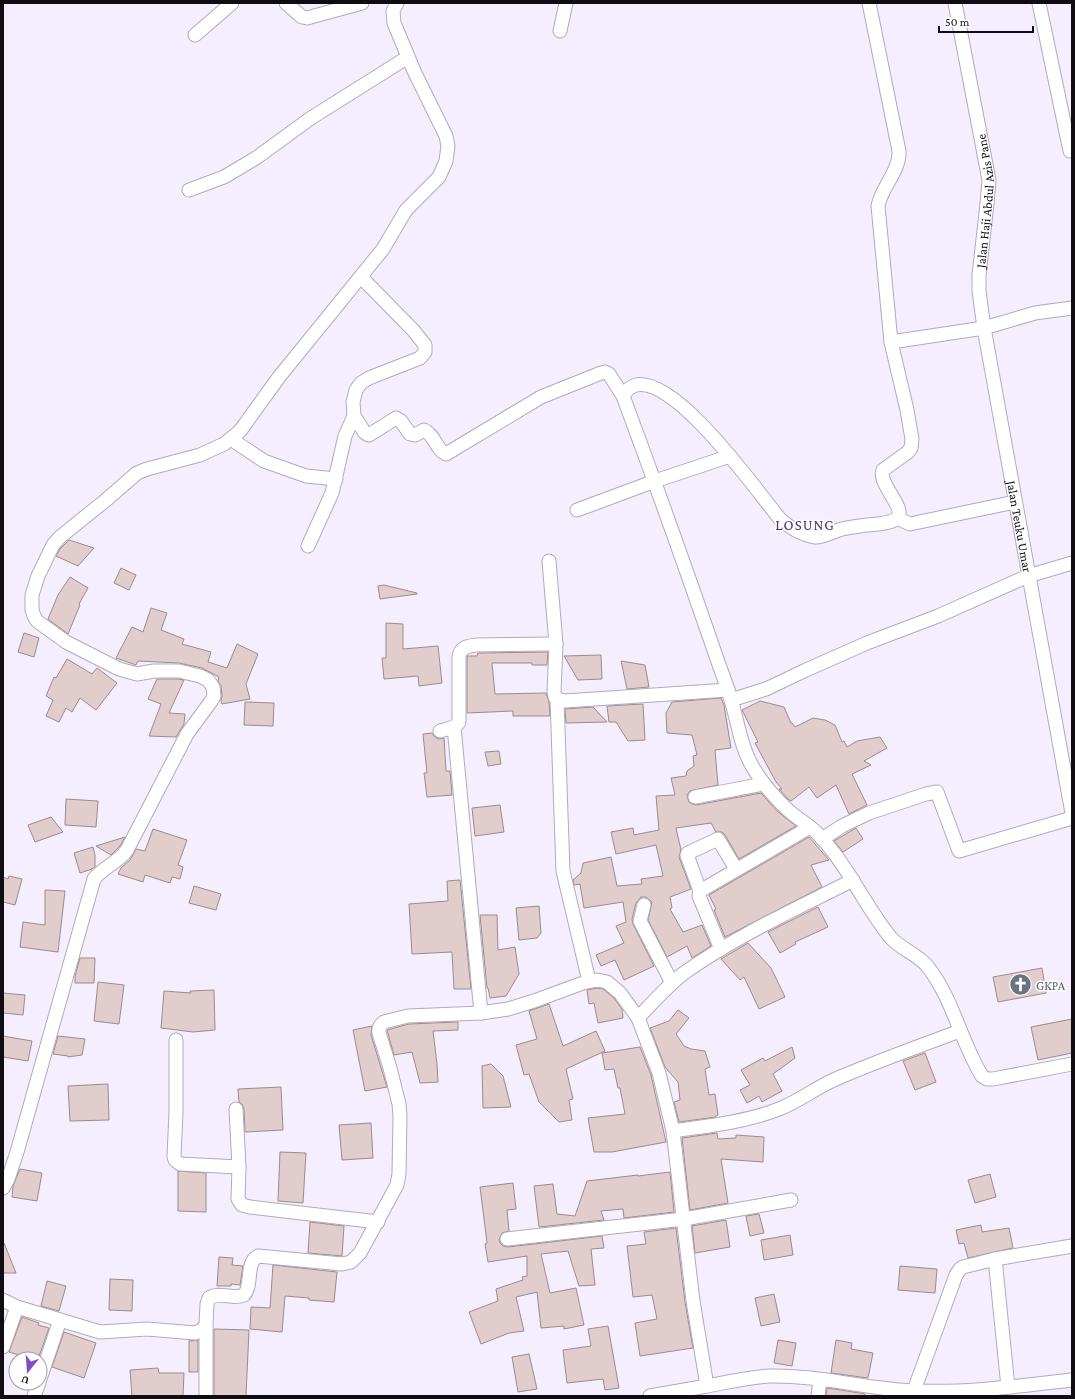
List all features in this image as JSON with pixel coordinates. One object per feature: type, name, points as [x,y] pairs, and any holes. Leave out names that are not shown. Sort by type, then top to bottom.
[{"type":"street","points":[[195,36],[232,3]]},
{"type":"street","points":[[286,3],[302,17],[307,18],[362,3]]},
{"type":"street","points":[[3,1188],[8,1179],[17,1152],[94,879],[99,873],[121,858],[127,850],[187,734],[212,700],[214,691],[211,683],[200,676],[167,670],[137,674],[132,673],[119,669],[66,642],[37,621],[32,610],[34,586],[53,545],[60,537],[137,473],[200,455],[219,447],[231,439],[247,423],[255,409],[279,377],[383,249],[406,210],[439,177],[446,161],[448,146],[446,136],[414,71],[394,23],[393,11],[397,3]]},
{"type":"street","points":[[560,31],[566,3]]},
{"type":"street","points":[[623,396],[625,391],[635,386],[650,386],[657,389],[693,416],[730,456],[780,519],[797,531],[818,537],[841,529],[880,524],[893,521],[897,518],[899,513],[883,479],[882,472],[908,452],[912,439],[907,410],[891,342],[878,206],[881,195],[898,162],[899,151],[869,3]]},
{"type":"street","name":"Jalan Haji Abdul Azis Pane","points":[[955,3],[989,180],[979,274],[979,292],[984,328]]},
{"type":"street","points":[[1039,3],[1069,129],[1070,151]]},
{"type":"street","points":[[189,190],[224,177],[256,158],[310,118],[408,57]]},
{"type":"street","points":[[308,546],[332,492],[336,479],[345,436],[354,416],[353,402],[356,390],[361,383],[369,378],[420,358],[425,352],[425,345],[413,330],[361,277]]},
{"type":"street","points":[[891,342],[984,328],[1035,313],[1072,308]]},
{"type":"street","name":"Jalan Teuku Umar","points":[[984,328],[1072,813]]},
{"type":"street","points":[[354,416],[365,433],[374,431],[396,418],[401,421],[410,434],[415,435],[424,430],[429,432],[441,452],[446,454],[541,397],[601,373],[605,372],[610,374],[623,396],[655,482],[730,695],[739,734],[745,750],[751,764],[764,784],[788,810],[822,839],[853,880],[892,939],[901,947],[919,957],[933,974],[941,986],[977,1069],[982,1076],[987,1079],[1072,1064]]},
{"type":"street","points":[[231,439],[264,461],[306,476],[336,479]]},
{"type":"street","points":[[577,510],[730,456]]},
{"type":"street","points":[[897,518],[910,524],[1015,502]]},
{"type":"street","points":[[549,561],[556,644],[554,692],[557,699],[562,871],[589,981]]},
{"type":"street","points":[[557,699],[565,701],[730,695],[766,689],[846,652],[938,616],[1028,576],[1072,563]]},
{"type":"street","points":[[440,731],[454,727],[458,724],[460,719],[458,657],[460,651],[466,647],[477,645],[556,644]]},
{"type":"street","points":[[454,727],[481,1013]]},
{"type":"street","points":[[695,797],[764,784]]},
{"type":"street","points":[[822,839],[858,817],[926,794],[937,792],[959,851],[1072,818]]},
{"type":"street","points":[[700,891],[810,828]]},
{"type":"street","points":[[721,949],[699,896],[700,891],[687,855],[688,853],[718,839],[736,869]]},
{"type":"street","points":[[638,1018],[672,983],[721,949],[853,880]]},
{"type":"street","points":[[644,905],[640,921],[672,983]]},
{"type":"street","points":[[206,1396],[206,1325],[207,1304],[209,1298],[214,1295],[236,1297],[244,1295],[247,1288],[252,1262],[256,1256],[346,1264],[353,1260],[360,1253],[378,1222],[398,1180],[399,1104],[379,1033],[379,1027],[384,1022],[408,1016],[481,1013],[502,1010],[522,1005],[589,981],[600,980],[607,982],[620,993],[638,1018],[658,1073],[673,1131],[693,1301],[707,1386]]},
{"type":"street","points":[[673,1131],[717,1125],[779,1109],[794,1103],[837,1078],[960,1030]]},
{"type":"street","points":[[176,1040],[175,1160],[180,1164],[239,1167]]},
{"type":"street","points":[[236,1109],[239,1167],[238,1199],[242,1205],[245,1207],[378,1222]]},
{"type":"street","points":[[507,1239],[684,1219],[791,1200]]},
{"type":"street","points":[[912,1393],[958,1271],[963,1267],[995,1259],[1072,1246]]},
{"type":"street","points":[[995,1259],[1008,1387]]},
{"type":"street","points":[[3,1300],[18,1307],[95,1331],[104,1332],[147,1329],[195,1333],[202,1330],[206,1325]]},
{"type":"street","points":[[3,1347],[18,1307]]},
{"type":"street","points":[[48,1355],[60,1320]]},
{"type":"street","points":[[650,1396],[678,1394],[707,1386],[760,1376],[795,1377],[912,1393],[982,1390],[1072,1380]]},
{"type":"street","points":[[818,1396],[820,1380]]},
{"type":"building","points":[[69,540],[94,548],[78,566],[56,556],[60,549]]},
{"type":"building","points":[[121,568],[136,575],[129,590],[114,583]]},
{"type":"building","points":[[70,577],[88,588],[79,604],[80,605],[68,634],[48,619],[58,595]]},
{"type":"building","points":[[384,585],[417,594],[380,599],[378,586]]},
{"type":"building","points":[[151,608],[167,613],[161,630],[184,639],[182,644],[211,652],[208,662],[227,668],[237,644],[258,654],[246,684],[250,699],[222,704],[221,686],[218,681],[219,677],[202,668],[179,663],[138,661],[136,665],[116,658],[132,627],[143,632]]},
{"type":"building","points":[[386,623],[403,624],[403,649],[438,646],[442,683],[419,686],[418,676],[384,679],[382,658],[386,658]]},
{"type":"building","points":[[24,633],[39,638],[34,657],[18,652]]},
{"type":"building","points":[[548,652],[547,665],[532,665],[532,663],[492,663],[495,694],[546,693],[549,702],[550,716],[513,716],[513,711],[467,713],[467,656],[477,656],[478,653]]},
{"type":"building","points":[[601,655],[602,679],[578,680],[564,656]]},
{"type":"building","points":[[67,659],[92,674],[97,668],[117,683],[96,710],[80,698],[72,712],[66,708],[59,722],[46,716],[53,700],[46,696],[54,677],[56,678]]},
{"type":"building","points":[[621,661],[645,665],[649,687],[627,689]]},
{"type":"building","points":[[157,679],[184,680],[169,713],[185,714],[184,724],[176,737],[149,736],[161,704],[148,699]]},
{"type":"building","points":[[721,698],[724,705],[731,748],[715,750],[718,785],[690,791],[687,795],[689,802],[696,805],[761,793],[777,811],[796,826],[739,859],[725,835],[722,832],[716,832],[711,823],[676,828],[681,850],[679,857],[691,889],[670,897],[672,908],[670,909],[683,932],[702,925],[711,946],[692,958],[687,946],[667,957],[648,920],[652,902],[646,897],[641,897],[636,903],[632,919],[633,924],[654,966],[624,980],[615,960],[601,966],[596,955],[624,943],[616,926],[626,922],[623,902],[584,908],[580,884],[574,885],[573,880],[581,873],[583,863],[611,857],[617,886],[642,884],[641,879],[663,876],[656,845],[616,854],[611,832],[633,828],[634,835],[659,830],[656,796],[675,795],[671,778],[686,776],[687,771],[694,766],[693,756],[697,755],[692,735],[667,733],[666,713],[672,702]]},
{"type":"building","points":[[760,701],[784,707],[791,723],[795,727],[813,718],[825,720],[835,725],[842,742],[844,741],[847,747],[857,741],[880,737],[887,748],[864,761],[871,765],[852,774],[867,805],[849,814],[836,785],[817,798],[809,787],[791,801],[788,799],[779,789],[782,789],[776,782],[755,743],[758,742],[742,710]]},
{"type":"building","points":[[245,702],[274,703],[273,726],[244,725]]},
{"type":"building","points":[[643,704],[645,740],[628,741],[616,722],[609,722],[607,706]]},
{"type":"building","points":[[593,707],[607,722],[566,723],[565,709]]},
{"type":"building","points":[[432,733],[438,739],[444,738],[446,771],[450,771],[452,795],[427,797],[424,773],[427,773],[423,734]]},
{"type":"building","points":[[499,751],[501,764],[488,766],[485,752]]},
{"type":"building","points":[[66,799],[98,801],[96,827],[65,825]]},
{"type":"building","points":[[500,805],[504,832],[475,836],[472,808]]},
{"type":"building","points":[[51,817],[63,832],[35,842],[28,825]]},
{"type":"building","points":[[856,828],[863,839],[843,852],[834,841]]},
{"type":"building","points":[[153,829],[187,840],[178,865],[183,867],[180,879],[172,877],[170,883],[145,875],[143,882],[118,874],[121,868],[130,860],[136,849],[145,851]]},
{"type":"building","points":[[125,837],[120,846],[111,855],[96,846]]},
{"type":"building","points":[[809,837],[829,860],[811,865],[822,887],[725,937],[714,910],[716,909],[709,895]]},
{"type":"building","points":[[93,847],[95,867],[80,873],[74,853]]},
{"type":"building","points":[[9,876],[22,879],[15,905],[3,902],[3,877],[8,879]]},
{"type":"building","points":[[460,880],[471,989],[454,989],[452,952],[412,954],[409,904],[448,901],[447,881]]},
{"type":"building","points":[[194,886],[221,894],[216,910],[189,903]]},
{"type":"building","points":[[45,890],[65,891],[58,952],[20,947],[23,922],[45,925]]},
{"type":"building","points":[[539,906],[541,933],[537,938],[519,940],[516,908]]},
{"type":"building","points":[[818,907],[828,927],[795,942],[796,944],[780,953],[768,932]]},
{"type":"building","points":[[480,915],[497,915],[498,950],[515,947],[519,974],[506,996],[490,998],[487,988]]},
{"type":"building","points":[[748,943],[771,968],[785,997],[759,1009],[744,977],[740,980],[721,959]]},
{"type":"building","points":[[80,958],[95,958],[94,983],[75,983],[75,976]]},
{"type":"building","name":"GKPA","points":[[1042,968],[1046,993],[998,1002],[993,977]]},
{"type":"building","points":[[98,982],[124,985],[119,1024],[94,1021]]},
{"type":"building","points":[[597,988],[603,989],[614,998],[622,1009],[623,1018],[598,1023],[594,1003],[589,1004],[587,990]]},
{"type":"building","points":[[214,990],[215,1030],[193,1032],[161,1028],[164,991],[191,993],[190,991]]},
{"type":"building","points":[[3,993],[25,995],[23,1015],[3,1013]]},
{"type":"building","points":[[549,1004],[563,1046],[596,1031],[605,1051],[566,1069],[573,1099],[569,1100],[572,1120],[559,1122],[539,1102],[529,1074],[524,1075],[516,1045],[537,1039],[529,1011]]},
{"type":"building","points":[[678,1010],[689,1018],[676,1034],[684,1046],[691,1049],[705,1051],[710,1067],[705,1069],[709,1095],[715,1094],[718,1115],[716,1117],[679,1122],[674,1102],[680,1100],[678,1082],[665,1067],[650,1028],[669,1021]]},
{"type":"building","points":[[1072,1019],[1072,1053],[1038,1060],[1031,1027]]},
{"type":"building","points":[[458,1022],[458,1030],[433,1031],[438,1082],[420,1083],[412,1052],[394,1055],[387,1030],[409,1024]]},
{"type":"building","points":[[372,1026],[371,1035],[387,1087],[365,1091],[353,1030]]},
{"type":"building","points":[[3,1036],[32,1041],[28,1061],[3,1057]]},
{"type":"building","points":[[58,1036],[85,1039],[82,1055],[68,1057],[53,1054]]},
{"type":"building","points":[[640,1047],[651,1075],[666,1142],[612,1152],[594,1152],[588,1118],[625,1114],[620,1088],[618,1088],[614,1069],[605,1070],[602,1053]]},
{"type":"building","points":[[792,1047],[795,1058],[773,1074],[782,1091],[762,1102],[759,1096],[747,1103],[740,1090],[750,1085],[741,1070],[763,1058],[765,1061]]},
{"type":"building","points":[[925,1053],[936,1082],[915,1090],[903,1061]]},
{"type":"building","points":[[491,1064],[503,1076],[511,1107],[483,1108],[482,1066]]},
{"type":"building","points":[[108,1084],[109,1120],[70,1121],[68,1086]]},
{"type":"building","points":[[281,1087],[283,1130],[245,1132],[244,1109],[242,1104],[239,1102],[238,1089]]},
{"type":"building","points":[[371,1123],[373,1158],[342,1160],[339,1125]]},
{"type":"building","points":[[717,1133],[718,1139],[736,1138],[736,1135],[764,1137],[763,1162],[721,1159],[728,1203],[690,1210],[682,1138]]},
{"type":"building","points":[[280,1152],[306,1153],[303,1203],[278,1201]]},
{"type":"building","points":[[20,1169],[42,1173],[37,1201],[12,1197],[13,1186]]},
{"type":"building","points":[[178,1171],[206,1173],[206,1212],[178,1211]]},
{"type":"building","points":[[670,1172],[674,1212],[624,1218],[623,1209],[601,1211],[604,1220],[539,1227],[534,1186],[553,1184],[557,1214],[575,1216],[587,1181]]},
{"type":"building","points":[[990,1174],[996,1197],[975,1203],[968,1180]]},
{"type":"building","points":[[513,1183],[516,1209],[507,1210],[509,1231],[502,1233],[499,1240],[503,1246],[508,1247],[602,1236],[604,1248],[591,1249],[595,1285],[579,1286],[568,1251],[541,1254],[550,1293],[576,1288],[584,1325],[564,1329],[564,1326],[541,1328],[537,1292],[516,1297],[524,1331],[509,1333],[481,1344],[469,1312],[498,1301],[496,1289],[523,1280],[522,1277],[527,1276],[527,1256],[488,1262],[485,1244],[487,1243],[480,1187]]},
{"type":"building","points":[[759,1214],[764,1233],[750,1236],[746,1216]]},
{"type":"building","points":[[726,1220],[730,1247],[695,1253],[692,1226]]},
{"type":"building","points":[[310,1222],[344,1226],[342,1256],[308,1253]]},
{"type":"building","points":[[981,1225],[982,1232],[1009,1228],[1013,1248],[968,1258],[964,1243],[959,1244],[956,1230]]},
{"type":"building","points":[[676,1228],[685,1302],[693,1348],[640,1356],[635,1323],[657,1319],[652,1295],[633,1297],[627,1246],[646,1244],[644,1232]]},
{"type":"building","points":[[790,1235],[793,1255],[764,1260],[761,1240]]},
{"type":"building","points":[[4,1243],[16,1273],[3,1273]]},
{"type":"building","points":[[219,1257],[233,1258],[232,1265],[243,1266],[240,1285],[231,1284],[231,1286],[217,1286]]},
{"type":"building","points":[[273,1265],[337,1272],[334,1302],[285,1296],[282,1332],[250,1329],[251,1307],[270,1308]]},
{"type":"building","points":[[900,1266],[937,1269],[935,1293],[898,1290]]},
{"type":"building","points":[[110,1279],[133,1280],[132,1311],[109,1310]]},
{"type":"building","points":[[47,1281],[66,1286],[59,1311],[41,1306]]},
{"type":"building","points":[[774,1294],[780,1322],[761,1326],[755,1298]]},
{"type":"building","points":[[22,1317],[39,1323],[38,1325],[49,1328],[41,1351],[9,1351]]},
{"type":"building","points":[[608,1326],[619,1388],[605,1390],[603,1379],[567,1383],[563,1350],[591,1346],[588,1329]]},
{"type":"building","points":[[214,1329],[249,1330],[246,1396],[214,1396]]},
{"type":"building","points":[[64,1332],[96,1343],[84,1378],[52,1367]]},
{"type":"building","points":[[198,1340],[198,1372],[189,1372],[189,1341]]},
{"type":"building","points":[[778,1340],[796,1343],[792,1366],[774,1363]]},
{"type":"building","points":[[836,1340],[852,1343],[851,1349],[873,1353],[868,1378],[831,1373]]},
{"type":"building","points":[[529,1354],[537,1389],[518,1392],[512,1357]]},
{"type":"building","points":[[158,1368],[159,1373],[184,1373],[183,1396],[132,1396],[130,1370]]},
{"type":"building","points":[[827,1388],[865,1394],[864,1396],[826,1396]]},
{"type":"place","name":"GKPA","points":[[1020,985]]},
{"type":"district","name":"LOSUNG","points":[[805,525]]}]
